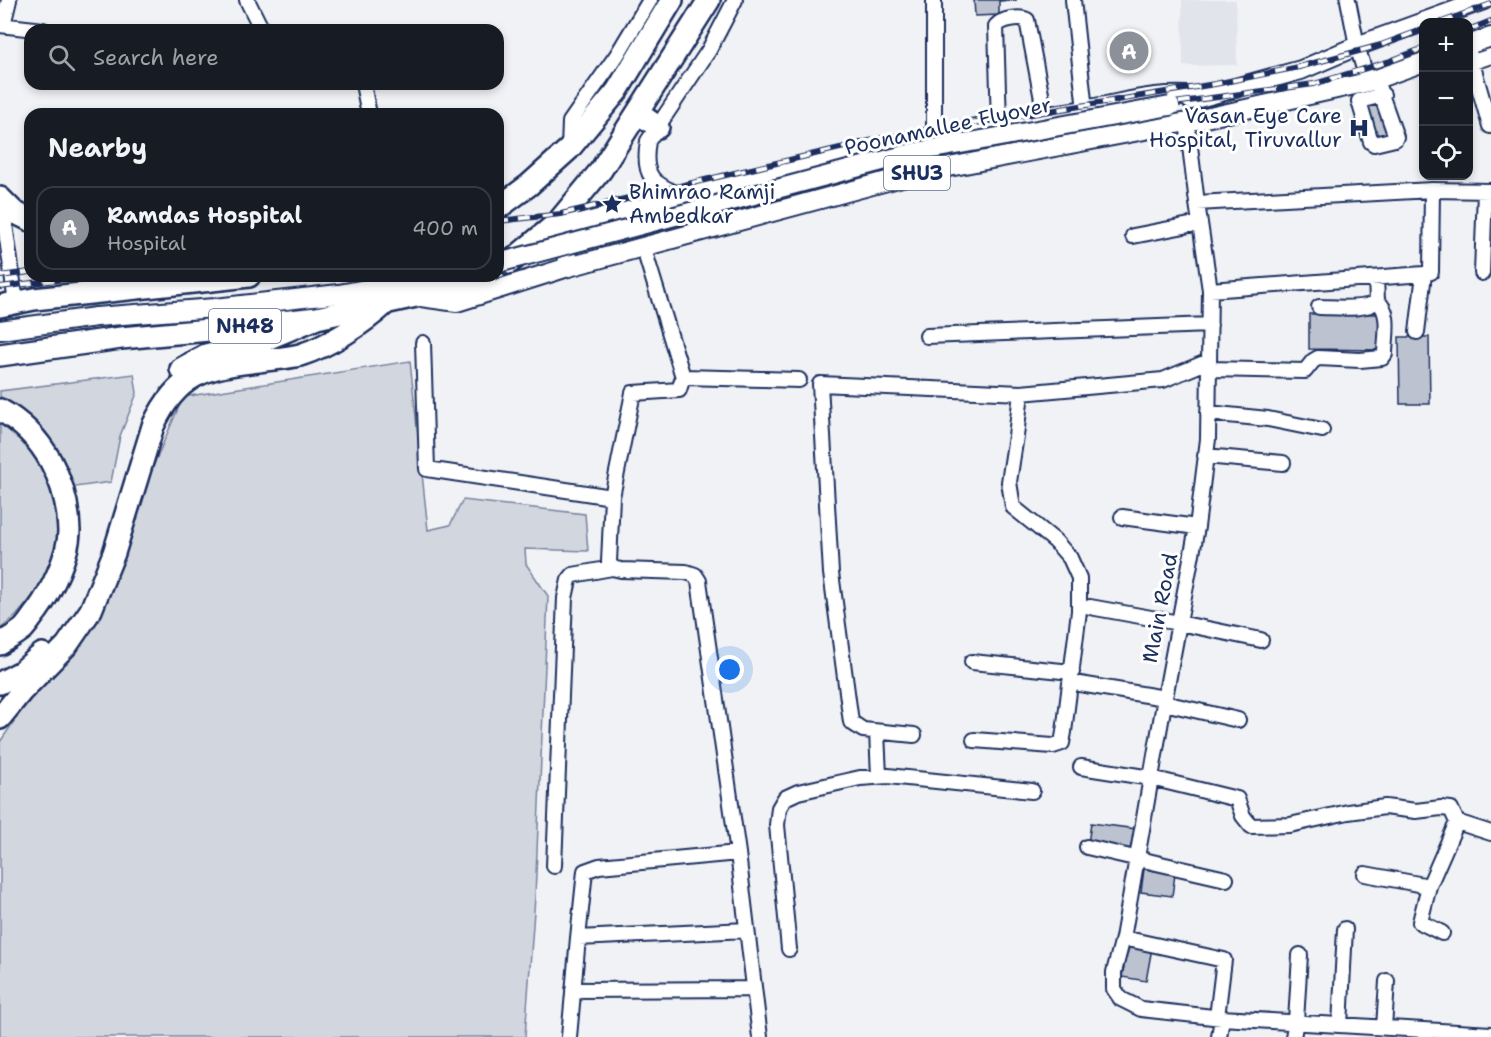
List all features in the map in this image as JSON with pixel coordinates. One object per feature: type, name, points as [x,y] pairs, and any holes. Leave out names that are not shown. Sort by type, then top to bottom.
[{"type":"highway","points":[[504,203],[569,149],[617,91],[672,0]]},
{"type":"highway","points":[[504,266],[514,260],[558,222],[601,170],[709,0]]},
{"type":"highway","points":[[638,113],[658,127]]},
{"type":"highway","points":[[2,203],[24,217]]},
{"type":"highway","points":[[2,203],[24,225]]},
{"type":"highway","name":"NH48","points":[[8,305],[34,299],[193,282]]},
{"type":"highway","name":"NH48","points":[[0,355],[100,340],[317,318],[452,288],[469,282]]},
{"type":"highway","points":[[0,718],[21,692],[67,645],[91,610],[114,553],[153,426],[161,407],[172,393],[202,372],[225,364],[300,354],[367,320],[386,303]]},
{"type":"highway","points":[[0,683],[21,672],[42,653],[73,617],[100,553],[144,412],[170,377],[206,355],[259,342],[317,318]]},
{"type":"highway","points":[[0,410],[20,423],[47,454],[63,485],[69,533],[60,568],[47,598],[23,629],[0,644]]},
{"type":"main road","name":"SHU3","points":[[1200,97],[1301,70],[1357,46],[1484,0]]},
{"type":"main road","points":[[1473,50],[1491,37]]},
{"type":"main road","name":"SHU3","points":[[416,296],[456,302],[643,246],[917,173],[1368,88],[1419,64]]},
{"type":"main road","points":[[569,267],[563,239],[568,232],[580,224],[683,196],[847,156],[999,123],[1085,110],[1147,97],[1175,94],[1200,97]]},
{"type":"main road","name":"Poonamallee Flyover","points":[[504,261],[916,152],[1170,106],[1200,97]]},
{"type":"main road","points":[[0,330],[96,317],[215,308],[315,297],[400,282]]},
{"type":"street","points":[[9,0],[1,25],[24,28]]},
{"type":"street","points":[[247,0],[259,24]]},
{"type":"street","points":[[569,149],[570,122],[617,55],[650,0]]},
{"type":"street","points":[[683,196],[654,182],[648,172],[646,153],[648,141],[709,50],[735,0]]},
{"type":"street","points":[[934,0],[934,137]]},
{"type":"street","points":[[1073,0],[1085,110]]},
{"type":"street","points":[[1348,0],[1368,88]]},
{"type":"street","points":[[999,123],[996,26],[1001,21],[1022,18],[1027,20],[1045,115]]},
{"type":"street","points":[[1473,53],[1491,56]]},
{"type":"street","points":[[1473,63],[1490,126]]},
{"type":"street","points":[[364,90],[368,108]]},
{"type":"street","name":"Main Road","points":[[1187,122],[1210,290],[1205,456],[1197,527],[1123,938],[1114,972],[1114,989],[1121,999],[1141,1009],[1219,1018],[1491,1034]]},
{"type":"street","points":[[1197,203],[1432,190],[1488,191],[1482,273]]},
{"type":"street","points":[[1210,290],[1431,272],[1432,190]]},
{"type":"street","points":[[2,203],[8,305]]},
{"type":"street","points":[[1133,236],[1200,223]]},
{"type":"street","points":[[612,568],[609,562],[612,497],[633,393],[679,390],[683,377],[643,246]]},
{"type":"street","points":[[1416,332],[1424,274]]},
{"type":"street","points":[[914,735],[863,730],[851,722],[828,539],[820,384],[1021,393],[1163,380],[1209,365],[1300,371],[1307,370],[1318,358],[1382,358],[1386,316],[1382,305],[1377,301],[1376,278]]},
{"type":"street","points":[[1319,307],[1373,305],[1377,301]]},
{"type":"street","points":[[927,336],[1210,324]]},
{"type":"street","points":[[423,343],[427,469],[612,497]]},
{"type":"street","points":[[683,377],[799,380]]},
{"type":"street","points":[[974,740],[1059,745],[1062,743],[1076,678],[1079,578],[1070,558],[1055,541],[1013,507],[1009,482],[1021,393]]},
{"type":"street","points":[[1208,414],[1268,419],[1322,430]]},
{"type":"street","points":[[1205,456],[1283,463]]},
{"type":"street","points":[[1122,518],[1197,527]]},
{"type":"street","points":[[554,866],[565,598],[569,580],[573,575],[612,568],[686,572],[695,575],[699,581],[738,854],[760,1037]]},
{"type":"street","points":[[1090,608],[1261,640]]},
{"type":"street","points":[[972,662],[1076,678],[1238,720]]},
{"type":"street","points":[[877,732],[879,776]]},
{"type":"street","points":[[1082,767],[1151,778],[1237,799],[1243,816],[1251,826],[1290,825],[1348,812],[1385,807],[1416,811],[1442,808],[1451,809],[1457,822],[1491,833]]},
{"type":"street","points":[[789,949],[777,825],[779,808],[785,798],[798,792],[879,776],[1032,791]]},
{"type":"street","points":[[1442,933],[1420,922],[1429,886],[1457,822]]},
{"type":"street","points":[[1087,847],[1226,879]]},
{"type":"street","points":[[569,1037],[585,871],[599,866],[738,854]]},
{"type":"street","points":[[1365,874],[1429,886]]},
{"type":"street","points":[[1340,1025],[1345,929]]},
{"type":"street","points":[[578,938],[747,930]]},
{"type":"street","points":[[1123,938],[1224,960],[1219,1037]]},
{"type":"street","points":[[1293,1037],[1300,955]]},
{"type":"street","points":[[1384,1028],[1387,981]]},
{"type":"street","points":[[573,990],[754,989]]},
{"type":"shaded area","points":[[1182,0],[1236,0],[1237,65],[1183,66]]},
{"type":"shaded area","points":[[410,361],[428,530],[450,525],[463,500],[585,514],[588,551],[525,549],[526,564],[548,596],[535,897],[525,1037],[0,1037],[0,742],[32,695],[78,647],[102,605],[140,497],[183,397]]},
{"type":"shaded area","points":[[134,374],[137,393],[120,436],[111,482],[75,487],[63,465],[22,411],[0,396],[0,391]]},
{"type":"shaded area","points":[[0,422],[25,439],[37,459],[52,490],[58,536],[50,564],[38,590],[16,616],[0,629]]},
{"type":"building","points":[[974,0],[1017,0],[999,1],[999,15],[975,16]]},
{"type":"building","points":[[1139,36],[1140,61],[1120,61],[1120,37]]},
{"type":"building","points":[[1382,99],[1391,133],[1371,137],[1363,104]]},
{"type":"building","points":[[1309,314],[1383,314],[1383,350],[1309,349]]},
{"type":"building","points":[[1399,337],[1429,337],[1430,404],[1400,404]]},
{"type":"building","points":[[1091,823],[1136,829],[1132,851],[1088,844]]},
{"type":"building","points":[[1144,869],[1175,874],[1172,896],[1141,892]]},
{"type":"building","points":[[1128,944],[1152,948],[1146,981],[1122,977]]},
{"type":"railway","points":[[1453,18],[1491,4]]},
{"type":"railway","points":[[1473,28],[1491,21]]},
{"type":"railway","points":[[504,220],[561,214],[878,139],[1215,84],[1299,67],[1381,45],[1419,31]]},
{"type":"railway","points":[[1048,120],[1314,84],[1419,50]]},
{"type":"railway","points":[[0,276],[24,273]]},
{"type":"railway","points":[[0,287],[40,282]]},
{"type":"place","name":"Ramdas Hospital","points":[[1129,51]]},
{"type":"place","name":"Vasan Eye Care Hospital, Tiruvallur","points":[[1359,128]]},
{"type":"place","name":"Bhimrao Ramji Ambedkar","points":[[612,204]]}]
